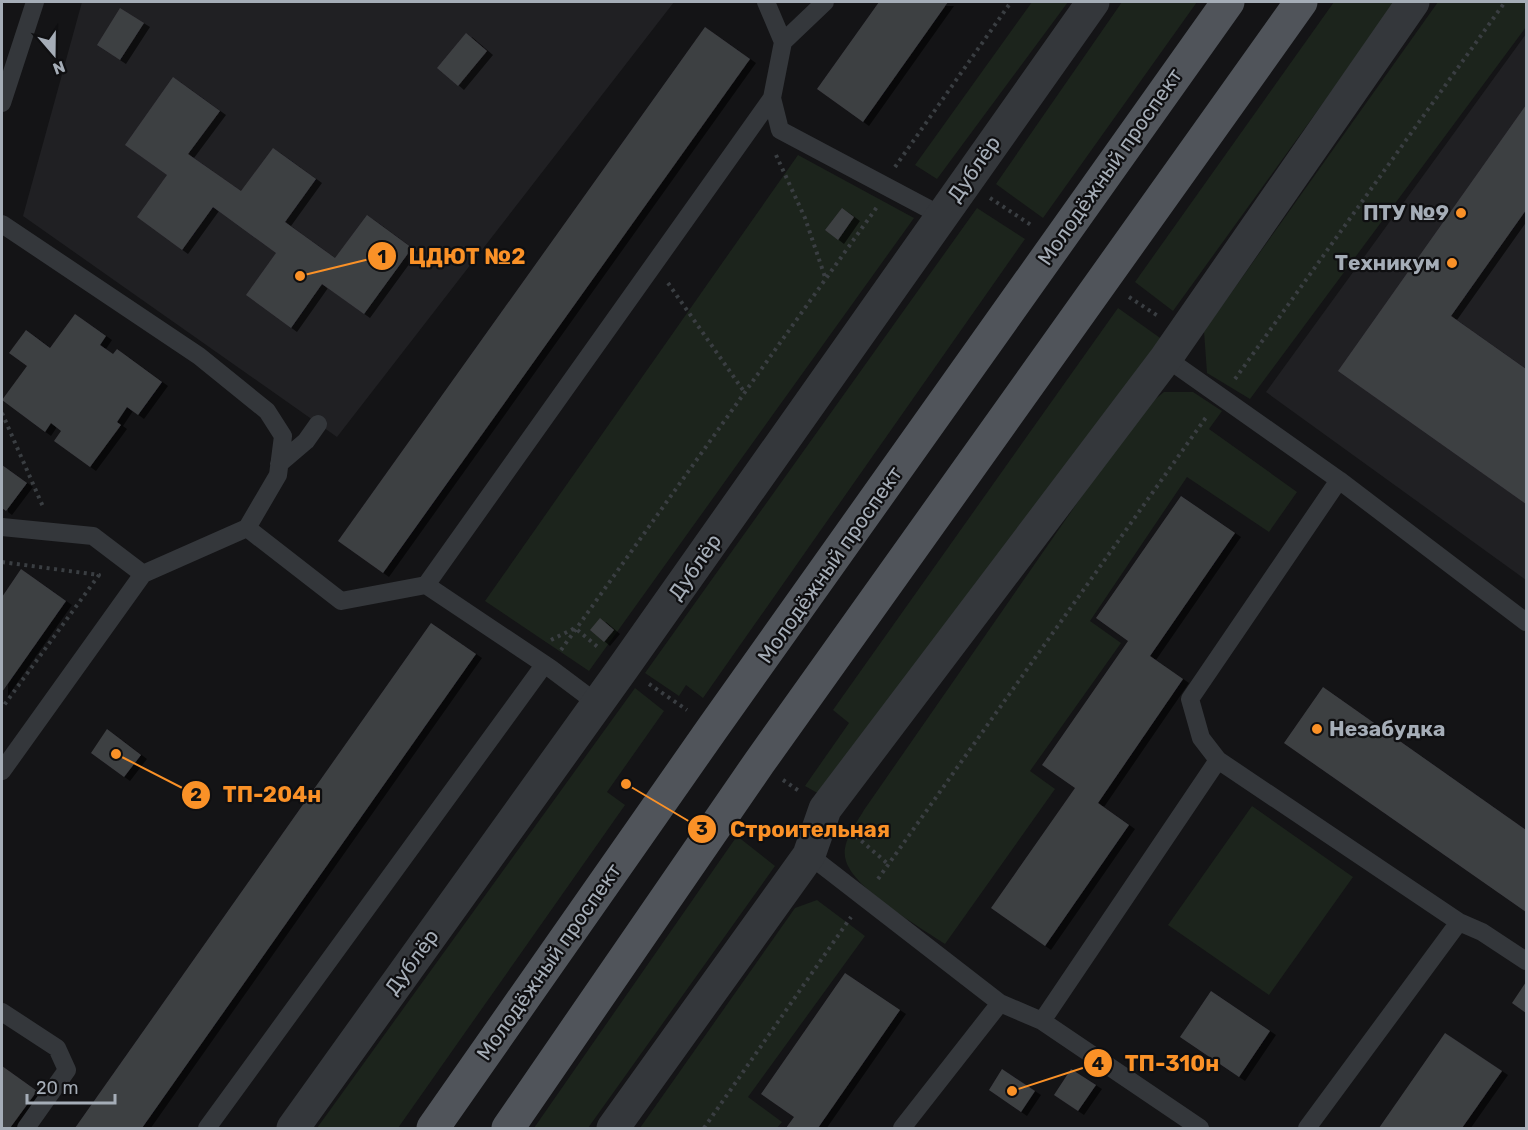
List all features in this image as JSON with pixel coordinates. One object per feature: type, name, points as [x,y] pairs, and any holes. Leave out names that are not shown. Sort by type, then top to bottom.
[{"type":"main road","name":"Молодёжный проспект","points":[[433,1128],[712,729],[1228,2]]},
{"type":"main road","points":[[508,1128],[759,763],[1301,2]]},
{"type":"street","name":"Дублёр","points":[[293,1128],[598,704],[1092,2]]},
{"type":"street","points":[[614,1128],[809,855],[825,809],[1166,358],[1413,2]]},
{"type":"lane","points":[[2,104],[34,2]]},
{"type":"lane","points":[[247,528],[341,601],[426,585],[772,98],[783,42],[766,2]]},
{"type":"lane","points":[[783,42],[825,2]]},
{"type":"lane","points":[[772,98],[780,130],[884,183],[942,216]]},
{"type":"lane","points":[[2,224],[199,356],[267,411],[283,436],[278,476],[247,528],[143,574],[2,771]]},
{"type":"lane","points":[[1166,358],[1339,480],[1527,622]]},
{"type":"lane","points":[[279,464],[306,441],[318,424]]},
{"type":"lane","points":[[1339,480],[1190,699],[1201,738],[1218,760],[1459,922],[1482,932],[1527,961]]},
{"type":"lane","points":[[2,526],[93,536],[143,574]]},
{"type":"lane","points":[[426,585],[598,704]]},
{"type":"lane","points":[[207,1128],[544,665]]},
{"type":"lane","points":[[1042,1021],[1218,760]]},
{"type":"lane","points":[[809,855],[1000,1002],[1042,1021],[1200,1128]]},
{"type":"lane","points":[[1307,1128],[1459,922]]},
{"type":"lane","points":[[902,1128],[1000,1002]]},
{"type":"lane","points":[[2,1012],[57,1048],[67,1070],[26,1128]]},
{"type":"path","points":[[877,206],[870,203],[1011,2]]},
{"type":"path","points":[[704,1128],[864,897],[1505,2]]},
{"type":"path","points":[[759,116],[805,218],[826,280]]},
{"type":"path","points":[[654,264],[745,393]]},
{"type":"path","points":[[2,413],[56,532]]},
{"type":"path","points":[[2,562],[99,576],[2,708]]},
{"type":"path","points":[[759,763],[825,809],[888,864]]},
{"type":"shaded area","points":[[82,2],[674,2],[337,437],[23,216]]},
{"type":"shaded area","points":[[1032,2],[1068,2],[937,179],[915,165]]},
{"type":"shaded area","points":[[1122,2],[1197,2],[1043,218],[996,184]]},
{"type":"shaded area","points":[[1334,2],[1396,2],[1173,311],[1135,282]]},
{"type":"shaded area","points":[[1438,2],[1526,2],[1526,27],[1250,399],[1207,373],[1204,331]]},
{"type":"shaded area","name":"ПТУ №9","points":[[1526,34],[1526,580],[1266,392]]},
{"type":"shaded area","points":[[798,155],[914,218],[589,671],[485,601]]},
{"type":"shaded area","points":[[977,208],[1025,239],[703,698],[686,685],[679,696],[645,673]]},
{"type":"shaded area","points":[[1118,308],[1163,340],[821,795],[805,786],[849,723],[833,710]]},
{"type":"shaded area","points":[[1164,392],[1193,392],[1222,411],[1209,429],[1297,492],[1269,532],[1187,477],[1090,621],[1121,643],[1030,771],[1055,789],[945,944],[889,907],[861,883],[846,861],[847,841],[864,810],[1141,411]]},
{"type":"shaded area","points":[[635,688],[664,711],[607,792],[625,805],[398,1128],[317,1128]]},
{"type":"shaded area","points":[[1252,806],[1353,877],[1269,995],[1168,925]]},
{"type":"shaded area","points":[[737,836],[775,866],[588,1128],[534,1128]]},
{"type":"shaded area","points":[[817,900],[865,936],[748,1097],[782,1122],[777,1128],[640,1128],[795,908]]},
{"type":"building","points":[[879,2],[948,2],[863,122],[817,89]]},
{"type":"building","points":[[120,8],[144,23],[120,60],[97,45]]},
{"type":"building","points":[[705,27],[750,59],[383,573],[338,541]]},
{"type":"building","points":[[466,33],[487,51],[458,86],[437,68]]},
{"type":"building","points":[[173,77],[220,111],[188,154],[241,191],[273,148],[316,179],[285,222],[335,258],[367,215],[412,248],[364,314],[322,284],[291,328],[246,295],[276,253],[213,207],[182,250],[137,217],[167,175],[125,145]]},
{"type":"building","name":"Техникум","points":[[1526,105],[1526,210],[1451,316],[1526,369],[1526,504],[1338,371]]},
{"type":"building","points":[[842,208],[854,217],[838,240],[825,230]]},
{"type":"building","points":[[75,314],[106,336],[100,345],[113,354],[117,349],[162,382],[138,415],[127,407],[117,422],[121,425],[90,467],[54,441],[61,431],[51,423],[45,432],[2,400],[27,366],[9,353],[26,330],[50,348]]},
{"type":"building","points":[[2,465],[27,483],[6,511],[2,508]]},
{"type":"building","points":[[1181,496],[1235,533],[1150,656],[1183,679],[1098,803],[1129,825],[1045,946],[991,908],[1075,788],[1042,765],[1128,641],[1096,618]]},
{"type":"building","points":[[21,569],[66,601],[2,692],[2,597]]},
{"type":"building","points":[[600,618],[614,630],[604,642],[590,630]]},
{"type":"building","points":[[431,623],[476,654],[142,1128],[75,1128]]},
{"type":"building","points":[[1323,687],[1526,830],[1526,912],[1284,743]]},
{"type":"building","points":[[107,729],[141,755],[124,777],[91,753]]},
{"type":"building","points":[[845,973],[900,1010],[818,1128],[786,1128],[794,1117],[761,1094]]},
{"type":"building","points":[[1526,982],[1526,1013],[1512,1003]]},
{"type":"building","points":[[1211,991],[1270,1031],[1239,1077],[1180,1037]]},
{"type":"building","points":[[1445,1033],[1502,1071],[1462,1128],[1379,1128]]},
{"type":"building","points":[[2,1066],[37,1091],[10,1128],[2,1128]]},
{"type":"building","points":[[1002,1069],[1035,1091],[1021,1112],[989,1090]]},
{"type":"building","points":[[1071,1069],[1096,1085],[1078,1111],[1054,1095]]},
{"type":"place","name":"ПТУ №9","points":[[1461,213]]},
{"type":"place","name":"Техникум","points":[[1452,263]]},
{"type":"place","name":"ЦДЮТ №2","points":[[300,276]]},
{"type":"place","name":"Незабудка","points":[[1317,729]]},
{"type":"place","name":"ТП-204н","points":[[116,754]]},
{"type":"place","name":"Строительная","points":[[626,784]]},
{"type":"place","name":"ТП-310н","points":[[1012,1091]]}]
